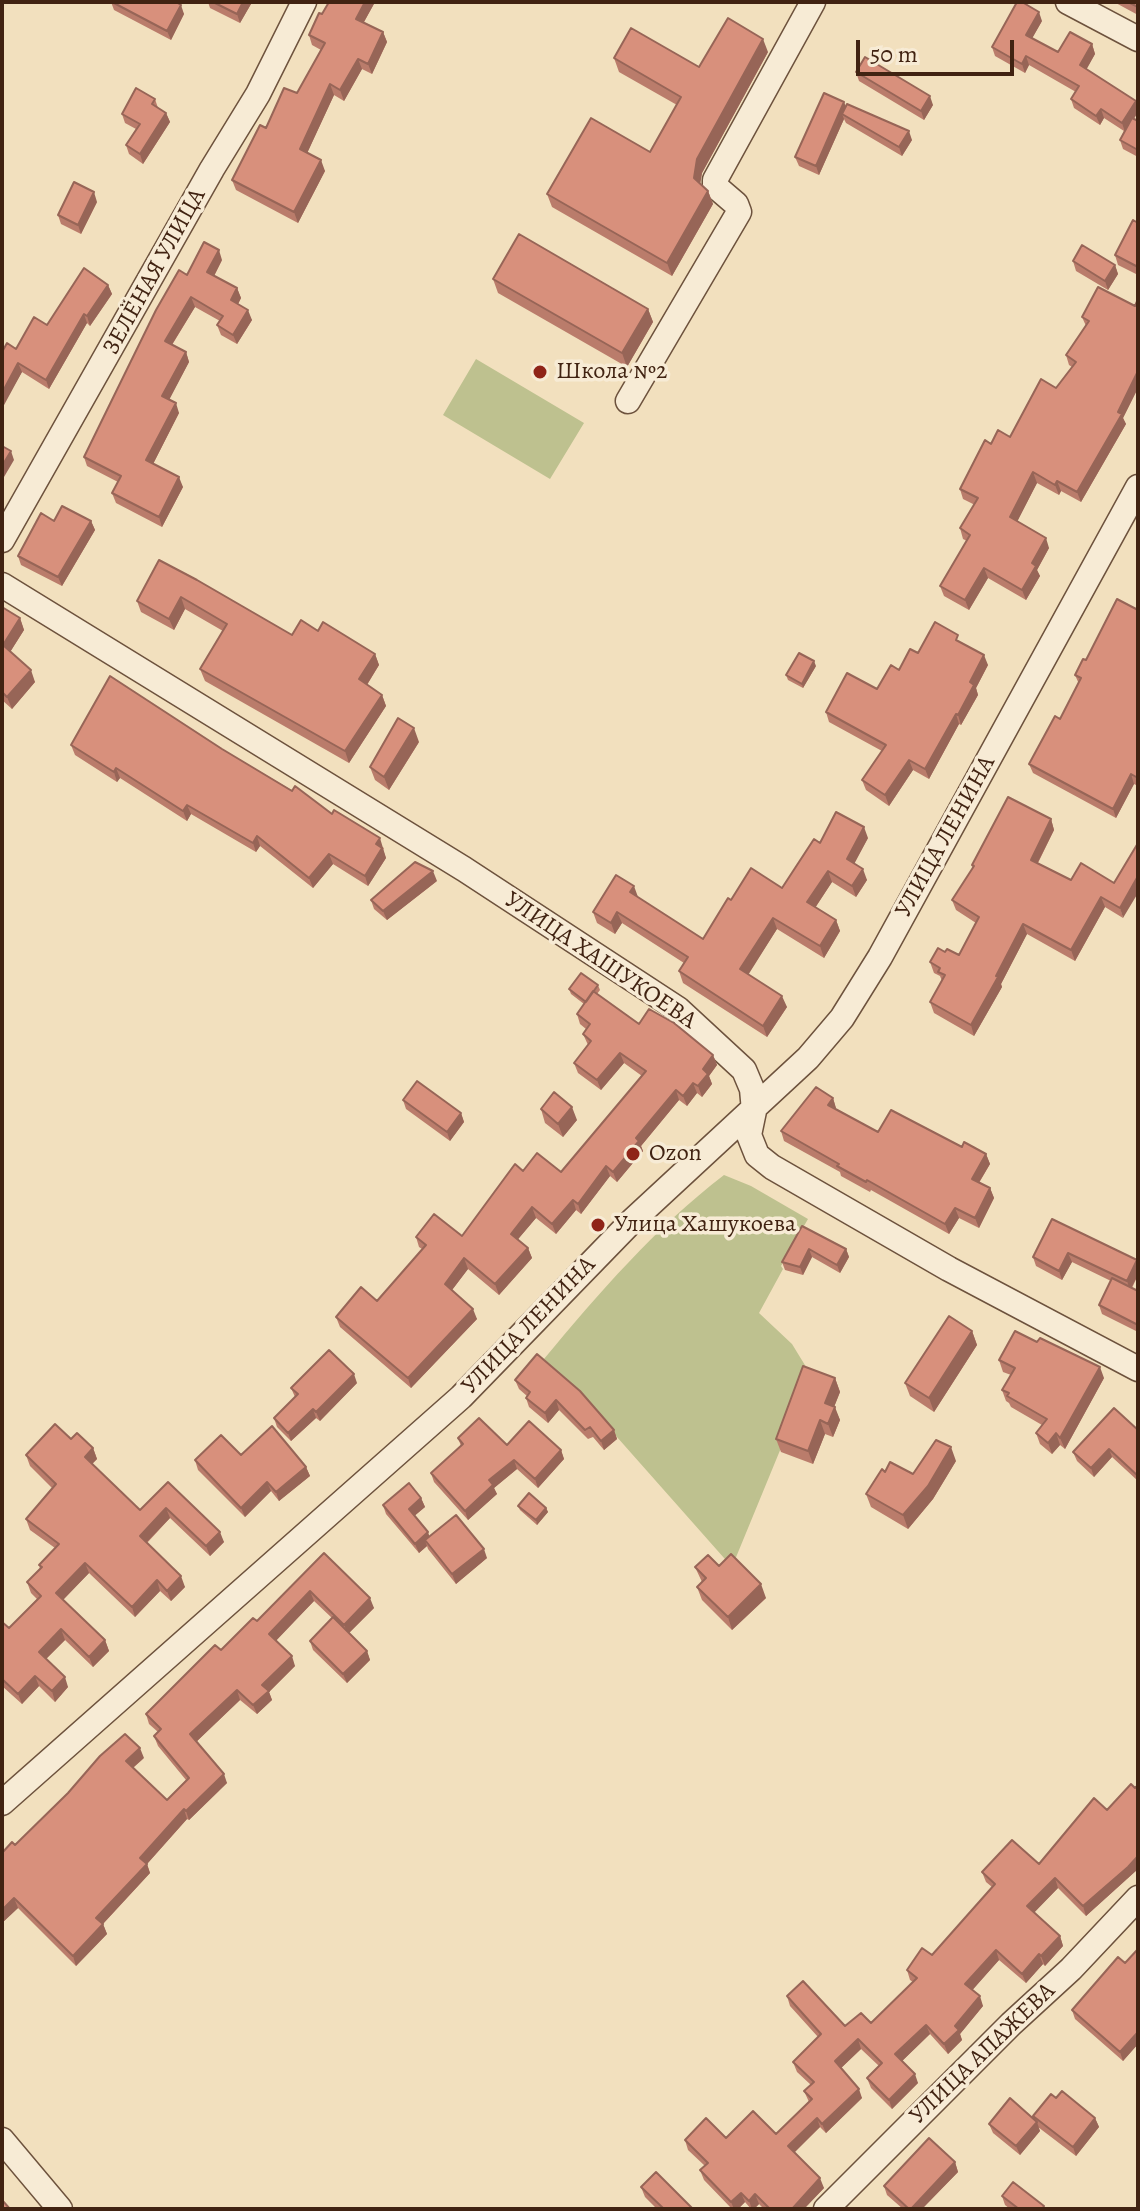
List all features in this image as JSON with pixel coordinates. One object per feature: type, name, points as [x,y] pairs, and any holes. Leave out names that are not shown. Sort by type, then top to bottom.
[{"type":"street","name":"ЗЕЛЁНАЯ УЛИЦА","points":[[2,540],[212,169],[258,94],[304,2]]},
{"type":"street","points":[[628,401],[739,212],[736,204],[715,186],[715,180],[813,2]]},
{"type":"street","points":[[1068,2],[1138,39]]},
{"type":"street","name":"УЛИЦА ЛЕНИНА","points":[[2,1803],[461,1397],[639,1214],[754,1111],[833,1030],[861,990],[1138,487]]},
{"type":"street","name":"УЛИЦА ХАШУКОЕВА","points":[[2,585],[464,869],[678,1009],[744,1070],[752,1089],[754,1111],[749,1135],[757,1155],[772,1167],[949,1269],[1138,1369]]},
{"type":"street","name":"УЛИЦА АПАЖЕВА","points":[[842,2204],[1011,2024],[1071,1969],[1138,1898]]},
{"type":"street","points":[[2,2140],[60,2209]]},
{"type":"green space","points":[[476,359],[584,423],[550,479],[443,415]]},
{"type":"green space","points":[[724,1175],[751,1186],[808,1219],[759,1313],[792,1344],[811,1375],[732,1567],[578,1393],[544,1359],[651,1239]]},
{"type":"building","points":[[112,2],[176,2],[181,5],[167,31]]},
{"type":"building","points":[[213,2],[243,2],[237,14]]},
{"type":"building","points":[[329,2],[365,2],[356,19],[383,32],[368,64],[358,59],[340,90],[330,84],[300,149],[321,160],[294,212],[232,180],[260,125],[266,128],[284,88],[297,93],[325,43],[309,35],[319,13],[322,14]]},
{"type":"building","points":[[1017,2],[1039,12],[1026,35],[1058,52],[1070,32],[1092,44],[1080,65],[1136,101],[1122,123],[1101,109],[1096,116],[1071,99],[1079,86],[1026,56],[1022,64],[992,47]]},
{"type":"building","points":[[728,18],[763,39],[697,159],[694,178],[708,191],[667,263],[547,194],[591,118],[650,152],[681,97],[614,58],[631,28],[699,67]]},
{"type":"building","points":[[865,57],[930,96],[921,111],[856,72]]},
{"type":"building","points":[[136,88],[155,99],[152,104],[166,113],[140,154],[126,145],[140,124],[122,114]]},
{"type":"building","points":[[824,93],[844,102],[816,166],[795,157]]},
{"type":"building","points":[[847,104],[909,131],[899,147],[842,114]]},
{"type":"building","points":[[1132,118],[1138,121],[1138,150],[1120,140]]},
{"type":"building","points":[[74,182],[94,192],[78,225],[58,215]]},
{"type":"building","points":[[1133,220],[1138,223],[1138,267],[1115,255]]},
{"type":"building","points":[[519,234],[648,309],[622,353],[493,279]]},
{"type":"building","points":[[204,242],[219,250],[207,272],[237,288],[231,300],[248,310],[233,335],[217,325],[223,316],[191,297],[165,341],[186,352],[162,396],[176,403],[146,460],[179,477],[159,517],[112,493],[121,476],[84,457],[156,310],[179,270],[187,275]]},
{"type":"building","points":[[1082,245],[1115,265],[1105,281],[1073,261]]},
{"type":"building","points":[[84,268],[108,285],[87,316],[84,314],[46,380],[18,363],[2,393],[2,352],[7,343],[16,349],[34,317],[47,325]]},
{"type":"building","points":[[1098,287],[1135,306],[1138,299],[1138,371],[1118,412],[1122,414],[1077,492],[1057,481],[1055,485],[1033,472],[1010,517],[1046,538],[1032,563],[1036,566],[1022,590],[984,568],[965,600],[940,586],[970,535],[960,528],[978,498],[960,489],[985,440],[991,444],[998,430],[1010,437],[1041,379],[1056,388],[1076,362],[1066,355],[1089,321],[1082,317]]},
{"type":"building","points":[[2,446],[11,451],[2,466]]},
{"type":"building","points":[[62,506],[91,521],[58,577],[18,556],[41,513],[54,521]]},
{"type":"building","points":[[159,560],[292,635],[301,620],[318,631],[323,622],[375,654],[359,679],[382,695],[345,751],[200,669],[227,624],[181,597],[169,619],[137,601]]},
{"type":"building","points":[[1117,599],[1138,610],[1138,778],[1131,774],[1113,809],[1029,764],[1055,716],[1060,719],[1081,678],[1075,675]]},
{"type":"building","points":[[2,607],[20,618],[3,645],[31,670],[7,697],[2,692]]},
{"type":"building","points":[[935,622],[958,635],[956,640],[984,655],[970,682],[974,685],[925,769],[909,760],[885,795],[862,780],[886,745],[826,712],[847,673],[877,689],[891,665],[899,670],[910,649],[918,653]]},
{"type":"building","points":[[799,653],[814,661],[802,684],[786,675]]},
{"type":"building","points":[[110,676],[292,791],[295,786],[332,814],[334,810],[380,838],[376,844],[382,848],[365,876],[329,854],[309,878],[257,836],[253,843],[187,805],[183,811],[116,768],[114,772],[71,745]]},
{"type":"building","points":[[398,718],[414,728],[384,777],[370,767]]},
{"type":"building","points":[[1008,797],[1051,819],[1031,860],[1071,880],[1081,863],[1114,883],[1138,843],[1138,876],[1120,908],[1101,897],[1071,950],[1023,924],[971,1025],[930,1002],[945,975],[930,962],[938,948],[959,955],[979,917],[952,900],[974,866]]},
{"type":"building","points":[[836,812],[864,827],[847,859],[863,869],[852,886],[828,871],[807,902],[836,920],[820,946],[773,918],[740,969],[782,996],[763,1026],[679,971],[688,957],[617,912],[611,923],[593,912],[616,875],[634,886],[630,892],[703,939],[751,868],[782,888],[814,839],[820,843]]},
{"type":"building","points":[[415,862],[433,871],[383,911],[371,900]]},
{"type":"building","points":[[581,973],[598,985],[586,1002],[569,989]]},
{"type":"building","points":[[593,991],[639,1024],[649,1009],[674,1023],[713,1055],[703,1069],[708,1074],[698,1086],[693,1083],[683,1096],[676,1090],[636,1138],[639,1141],[613,1172],[606,1166],[578,1204],[573,1200],[552,1224],[532,1207],[511,1234],[528,1248],[495,1284],[464,1258],[445,1284],[473,1309],[408,1378],[336,1317],[361,1287],[377,1301],[426,1245],[416,1237],[434,1214],[462,1236],[515,1164],[523,1171],[537,1153],[561,1172],[646,1071],[620,1053],[597,1080],[574,1063],[591,1041],[583,1034],[590,1024],[577,1014]]},
{"type":"building","points":[[417,1081],[461,1113],[447,1132],[403,1100]]},
{"type":"building","points":[[816,1087],[833,1098],[828,1105],[878,1132],[891,1110],[962,1147],[964,1142],[986,1154],[972,1179],[990,1188],[975,1218],[955,1208],[945,1224],[837,1166],[839,1164],[781,1131]]},
{"type":"building","points":[[554,1092],[572,1107],[558,1124],[541,1109]]},
{"type":"building","points":[[1052,1219],[1137,1260],[1127,1281],[1068,1253],[1059,1271],[1033,1257]]},
{"type":"building","points":[[802,1226],[846,1249],[837,1265],[809,1249],[800,1267],[782,1262]]},
{"type":"building","points":[[1112,1278],[1138,1291],[1138,1325],[1099,1305]]},
{"type":"building","points":[[949,1316],[972,1331],[929,1398],[905,1383]]},
{"type":"building","points":[[1015,1331],[1037,1342],[1040,1338],[1100,1367],[1060,1438],[1056,1433],[1048,1443],[1036,1433],[1047,1419],[1002,1390],[1015,1368],[999,1360]]},
{"type":"building","points":[[329,1350],[354,1374],[316,1412],[313,1409],[288,1433],[274,1418],[298,1394],[291,1388]]},
{"type":"building","points":[[537,1354],[580,1391],[614,1430],[601,1441],[590,1427],[585,1430],[556,1400],[545,1413],[526,1398],[530,1392],[515,1380]]},
{"type":"building","points":[[803,1366],[835,1378],[825,1403],[835,1407],[828,1424],[820,1420],[808,1451],[776,1439]]},
{"type":"building","points":[[1114,1408],[1138,1430],[1138,1476],[1109,1449],[1091,1468],[1073,1452]]},
{"type":"building","points":[[479,1418],[507,1445],[529,1421],[561,1450],[535,1479],[514,1460],[489,1480],[493,1485],[465,1511],[431,1473],[463,1444],[458,1438]]},
{"type":"building","points":[[55,1424],[71,1439],[77,1433],[93,1448],[85,1457],[140,1510],[168,1482],[220,1532],[206,1546],[166,1508],[140,1536],[181,1576],[167,1591],[157,1580],[132,1607],[85,1563],[56,1593],[105,1640],[89,1657],[61,1629],[39,1652],[65,1677],[52,1691],[35,1676],[18,1694],[2,1679],[2,1622],[9,1628],[41,1596],[27,1582],[59,1544],[26,1519],[56,1484],[26,1455]]},
{"type":"building","points":[[272,1426],[306,1467],[276,1492],[267,1482],[241,1508],[195,1460],[221,1435],[241,1455]]},
{"type":"building","points":[[936,1440],[951,1447],[928,1486],[903,1515],[866,1494],[890,1462],[913,1474]]},
{"type":"building","points":[[409,1483],[421,1498],[409,1509],[428,1532],[415,1544],[383,1505]]},
{"type":"building","points":[[529,1493],[546,1508],[536,1520],[518,1506]]},
{"type":"building","points":[[456,1515],[484,1549],[452,1574],[425,1540]]},
{"type":"building","points":[[324,1553],[370,1598],[344,1625],[310,1591],[269,1634],[292,1656],[262,1685],[269,1691],[253,1705],[237,1690],[190,1734],[224,1774],[186,1811],[184,1809],[140,1858],[147,1864],[96,1918],[103,1924],[73,1956],[14,1898],[2,1910],[2,1853],[12,1842],[15,1845],[125,1734],[140,1748],[126,1761],[167,1800],[189,1778],[154,1736],[161,1729],[146,1714],[215,1645],[221,1650],[253,1618],[257,1621]]},
{"type":"building","points":[[731,1554],[761,1584],[728,1617],[697,1587],[706,1578],[695,1567],[708,1555],[719,1566]]},
{"type":"building","points":[[333,1617],[367,1651],[343,1674],[310,1641]]},
{"type":"building","points":[[1131,1784],[1135,1788],[1138,1785],[1138,1856],[1083,1906],[1055,1878],[1027,1906],[1060,1936],[1022,1974],[996,1950],[965,1984],[980,1996],[955,2026],[959,2030],[944,2044],[926,2025],[895,2054],[915,2074],[889,2100],[867,2078],[882,2063],[858,2039],[835,2061],[859,2089],[822,2124],[817,2118],[788,2146],[820,2178],[792,2209],[770,2209],[755,2194],[749,2201],[741,2193],[731,2202],[700,2170],[708,2163],[685,2140],[706,2118],[726,2138],[753,2111],[776,2134],[812,2099],[804,2091],[814,2082],[793,2062],[821,2034],[787,1996],[803,1981],[845,2026],[861,2013],[871,2023],[917,1978],[907,1970],[922,1948],[932,1955],[995,1884],[982,1872],[1012,1840],[1039,1864],[1094,1798],[1107,1810]]},
{"type":"building","points":[[1138,1949],[1138,2032],[1120,2052],[1072,2010],[1118,1957],[1125,1963]]},
{"type":"building","points":[[1062,2091],[1095,2118],[1073,2147],[1033,2116],[1051,2094],[1056,2098]]},
{"type":"building","points":[[1010,2098],[1037,2122],[1016,2146],[989,2124]]},
{"type":"building","points":[[929,2138],[955,2162],[909,2209],[884,2186]]},
{"type":"building","points":[[656,2172],[693,2209],[662,2209],[641,2187]]},
{"type":"building","points":[[1013,2182],[1044,2206],[1042,2209],[1019,2209],[1002,2196]]},
{"type":"place","name":"Школа №2","points":[[540,372]]},
{"type":"place","name":"Ozon","points":[[633,1154]]},
{"type":"place","name":"Улица Хашукоева","points":[[598,1225]]}]
